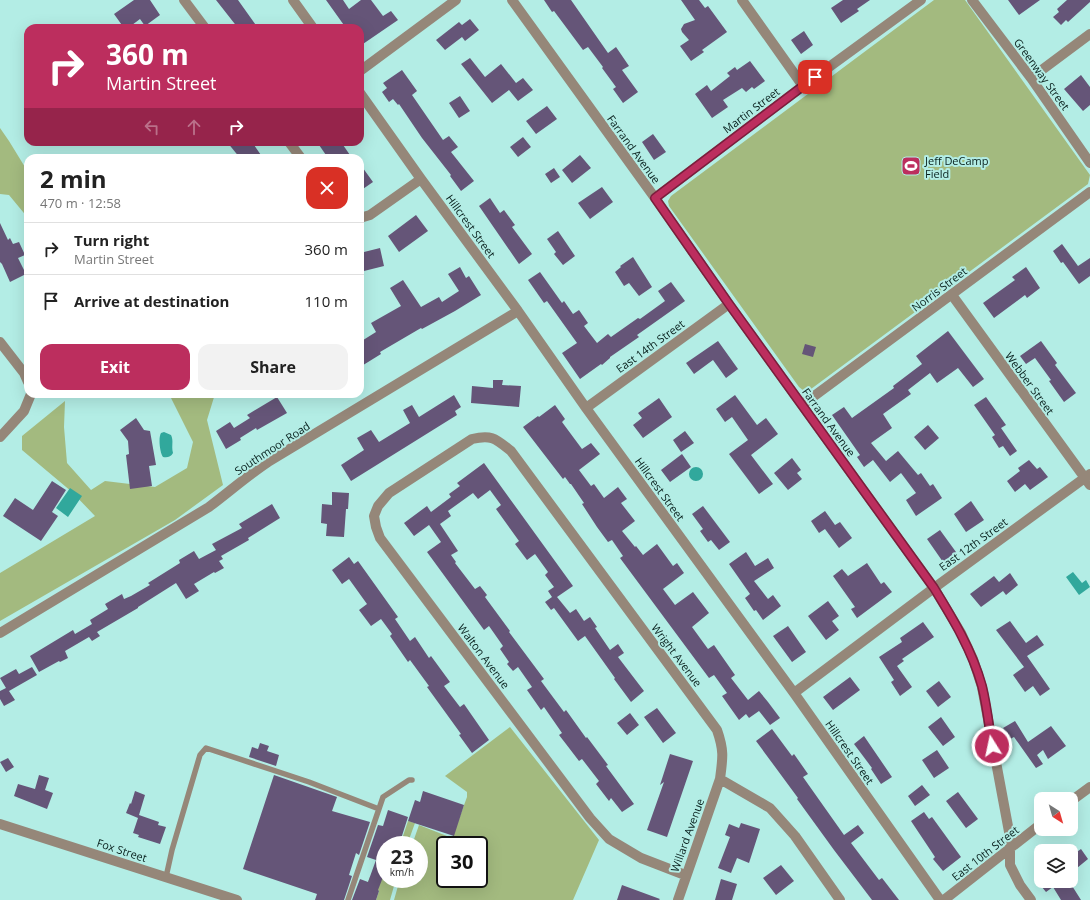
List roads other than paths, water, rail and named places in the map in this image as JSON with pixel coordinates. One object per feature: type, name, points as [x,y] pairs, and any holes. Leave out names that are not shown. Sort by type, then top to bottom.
[{"type":"street","points":[[184,0],[202,24]]},
{"type":"street","points":[[293,0],[310,24]]},
{"type":"street","points":[[364,68],[456,0]]},
{"type":"street","name":"Farrand Avenue","points":[[512,0],[934,588],[961,633],[973,658],[982,687],[1010,836],[1010,865],[1031,900]]},
{"type":"street","points":[[742,0],[803,86]]},
{"type":"street","name":"Martin Street","points":[[655,198],[803,86],[921,0]]},
{"type":"street","name":"Greenway Street","points":[[972,0],[1031,78],[1090,163]]},
{"type":"street","points":[[1031,78],[1090,34]]},
{"type":"street","name":"Hillcrest Street","points":[[364,99],[518,311],[586,408],[794,693],[940,900]]},
{"type":"street","points":[[364,217],[370,215],[421,179]]},
{"type":"street","name":"Norris Street","points":[[802,405],[1090,192]]},
{"type":"street","name":"Webber Street","points":[[952,295],[1088,479]]},
{"type":"street","name":"East 14th Street","points":[[586,408],[729,304]]},
{"type":"street","name":"Southmoor Road","points":[[0,633],[209,507],[268,462],[518,311]]},
{"type":"street","points":[[0,342],[24,373]]},
{"type":"street","points":[[0,436],[24,411],[30,398]]},
{"type":"street","name":"Wright Avenue","points":[[472,439],[481,437],[494,438],[511,452],[695,699],[717,730],[723,745],[720,779]]},
{"type":"street","name":"Walton Avenue","points":[[472,439],[390,493],[378,506],[374,516],[380,538],[590,818],[610,839],[634,854],[685,876]]},
{"type":"street","name":"East 12th Street","points":[[794,693],[934,588],[1088,479]]},
{"type":"street","points":[[720,779],[770,808],[795,836],[840,900]]},
{"type":"street","name":"Willard Avenue","points":[[678,900],[685,876],[720,779]]},
{"type":"street","points":[[1078,796],[1090,787]]},
{"type":"street","name":"Fox Street","points":[[0,824],[237,900]]},
{"type":"street","name":"East 10th Street","points":[[944,900],[1034,829]]},
{"type":"lane","points":[[166,877],[172,850],[200,756],[206,748],[309,782],[379,809]]},
{"type":"lane","points":[[348,900],[383,797],[409,780],[412,780]]},
{"type":"place","name":"Jeff DeCamp Field","points":[[911,166]]}]
